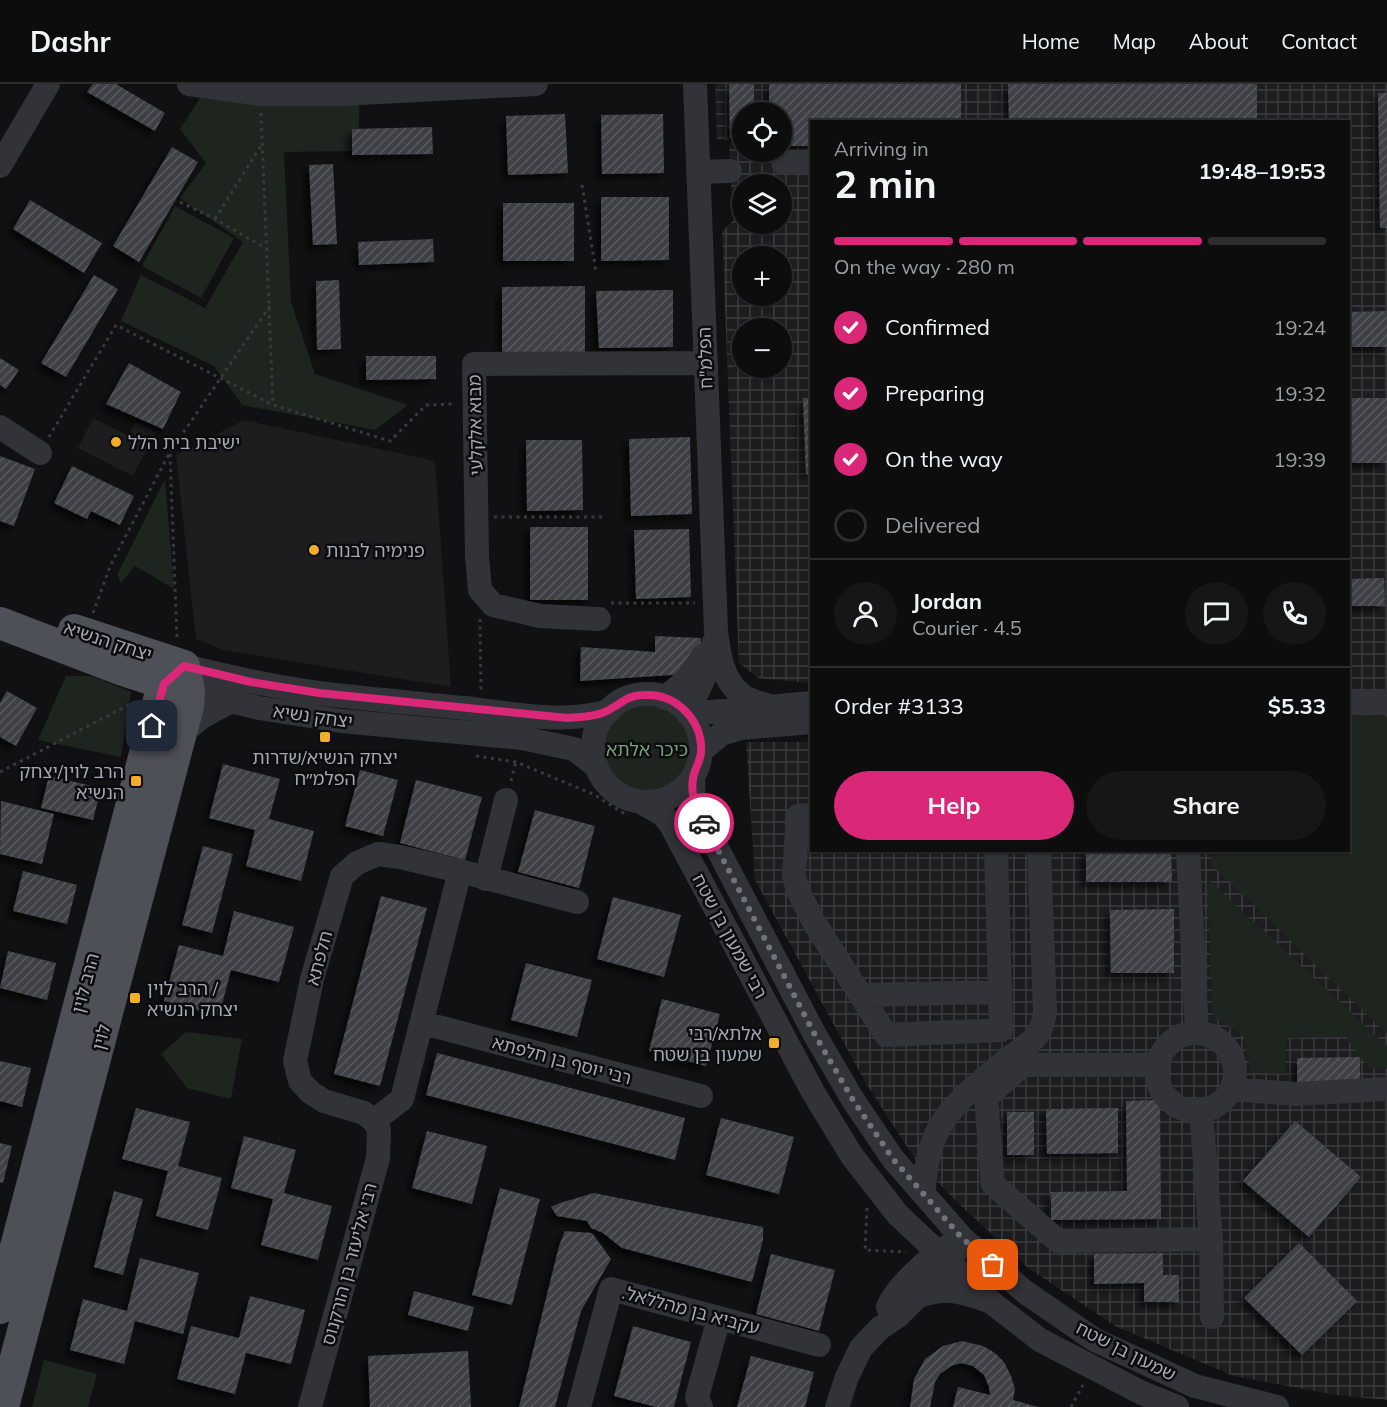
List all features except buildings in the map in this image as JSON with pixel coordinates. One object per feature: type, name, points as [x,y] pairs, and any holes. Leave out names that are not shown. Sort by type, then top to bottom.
[{"type":"main road","name":"יצחק הנשיא","points":[[0,604],[86,634],[170,695]]},
{"type":"main road","name":"יצחק נשיא","points":[[0,622],[123,670],[170,695]]},
{"type":"main road","name":"הרב לוין","points":[[0,1308],[170,695]]},
{"type":"main road","name":"לוין","points":[[3,1407],[170,695]]},
{"type":"street","points":[[0,166],[48,84]]},
{"type":"street","points":[[189,84],[260,94],[340,94],[536,84]]},
{"type":"street","name":"הפלמ\"ח","points":[[694,84],[716,631]]},
{"type":"street","points":[[792,162],[810,162]]},
{"type":"street","points":[[698,172],[730,171]]},
{"type":"street","name":"מבוא אלקלעי","points":[[480,590],[477,556],[474,364],[705,363]]},
{"type":"street","points":[[0,427],[40,453]]},
{"type":"street","points":[[480,590],[494,605],[540,616],[602,611]]},
{"type":"street","points":[[665,698],[687,679],[701,662],[716,631]]},
{"type":"street","points":[[716,631],[720,661],[731,685],[744,696],[770,706]]},
{"type":"street","points":[[687,712],[708,669],[716,631]]},
{"type":"street","name":"יצחק הנשיא","points":[[170,695],[251,682],[319,693],[567,718],[590,716],[609,711]]},
{"type":"street","points":[[170,695],[202,717],[231,701]]},
{"type":"street","name":"יצחק נשיא","points":[[170,695],[231,701],[259,708],[342,721],[522,738],[574,749],[596,766]]},
{"type":"street","points":[[653,695],[665,698],[687,712],[697,727],[701,750],[698,764],[693,777],[685,787],[670,797],[659,801],[641,802],[629,799],[613,790],[601,777],[596,766],[593,748],[598,725],[609,711],[623,700],[635,696],[653,695]]},
{"type":"street","points":[[1350,703],[1387,702]]},
{"type":"street","points":[[687,712],[810,703]]},
{"type":"street","points":[[701,750],[721,734],[740,728],[810,723]]},
{"type":"street","name":"שמעון בן שטח","points":[[693,777],[694,804],[815,1035],[853,1100],[893,1159],[962,1238],[1025,1292],[1095,1340],[1195,1386],[1277,1407]]},
{"type":"street","points":[[486,879],[506,800]]},
{"type":"street","name":"רבי שמעון בן שטח","points":[[641,802],[662,814],[670,823],[813,1092],[852,1156],[898,1215],[991,1302],[1040,1340],[1142,1393],[1177,1407]]},
{"type":"street","points":[[810,815],[798,816],[794,876],[798,891],[815,924],[886,1035],[1001,1030],[996,852]]},
{"type":"street","points":[[924,1194],[927,1161],[936,1133],[944,1119],[964,1094],[1030,1042],[1040,1030],[1045,1012],[1039,852]]},
{"type":"street","points":[[1188,852],[1197,1033]]},
{"type":"street","name":"חלפתא","points":[[374,1121],[364,1113],[324,1101],[310,1092],[300,1081],[295,1061],[312,979],[342,876],[357,863],[378,854],[460,871]]},
{"type":"street","points":[[374,1121],[402,1099],[460,871],[578,902]]},
{"type":"street","points":[[862,996],[1000,992]]},
{"type":"street","name":"רבי יוסף בן חלפתא","points":[[423,1023],[701,1096]]},
{"type":"street","points":[[1197,1033],[1210,1035],[1222,1042],[1230,1052],[1235,1064],[1236,1077],[1232,1089],[1224,1100],[1213,1108],[1201,1111],[1183,1108],[1167,1099],[1159,1083],[1158,1065],[1163,1052],[1172,1042],[1184,1035],[1197,1033]]},
{"type":"street","points":[[1158,1065],[1023,1065],[986,1097],[993,1184],[1058,1241],[1210,1239]]},
{"type":"street","points":[[1232,1089],[1295,1094],[1387,1089]]},
{"type":"street","points":[[1201,1111],[1210,1239],[1212,1317]]},
{"type":"street","name":"רבי אליעזר בן הורקנוס","points":[[310,1407],[378,1158],[379,1130],[374,1121]]},
{"type":"street","points":[[898,1215],[909,1238],[911,1289]]},
{"type":"street","points":[[837,1407],[847,1377],[861,1348],[880,1328],[898,1316],[911,1289],[962,1238]]},
{"type":"street","name":".עקביא בן מהללאל","points":[[579,1407],[611,1289],[819,1346]]},
{"type":"street","points":[[911,1289],[958,1290],[991,1302]]},
{"type":"street","points":[[701,1407],[697,1397],[719,1318]]},
{"type":"path","points":[[260,94],[273,405]]},
{"type":"path","points":[[215,219],[262,142]]},
{"type":"path","points":[[582,185],[596,272]]},
{"type":"path","points":[[180,202],[267,249]]},
{"type":"path","points":[[86,634],[111,564],[170,452],[270,306]]},
{"type":"path","points":[[40,453],[116,325],[273,405],[390,441],[426,405],[475,403]]},
{"type":"path","points":[[0,772],[170,695],[170,452]]},
{"type":"path","points":[[520,517],[603,517]]},
{"type":"path","points":[[480,590],[482,710]]},
{"type":"path","points":[[602,611],[714,603]]},
{"type":"path","points":[[506,800],[522,738]]},
{"type":"path","points":[[1071,1407],[1091,1368]]},
{"type":"shaded area","points":[[715,84],[1387,84],[1387,1400],[1336,1395],[1234,1376],[1115,1326],[1027,1267],[915,1159],[865,1082],[755,880],[746,742],[810,742],[810,852],[1350,852],[1350,120],[810,120],[810,683],[758,678],[739,663],[722,231],[732,222],[732,234],[792,234],[792,174],[732,174],[732,201],[729,141],[717,139]]},
{"type":"shaded area","name":"ישיבת בית הלל","points":[[93,418],[129,436],[136,422],[156,432],[133,476],[78,448]]},
{"type":"shaded area","name":"פנימיה לבנות","points":[[244,420],[435,461],[451,687],[224,650],[196,639],[176,455]]},
{"type":"green space","points":[[209,84],[360,84],[358,151],[284,152],[291,302],[315,374],[408,405],[375,430],[242,405],[214,366],[121,321],[141,275],[205,308],[243,242],[180,198],[206,163],[180,129]]},
{"type":"green space","points":[[175,206],[234,238],[201,298],[142,266]]},
{"type":"green space","points":[[165,479],[174,589],[135,566],[121,583],[117,575]]},
{"type":"green space","points":[[66,676],[92,676],[131,692],[121,757],[38,740]]},
{"type":"green space","name":"כיכר אלתא","points":[[647,706],[671,713],[683,725],[690,749],[683,773],[671,785],[647,792],[623,785],[611,773],[604,749],[611,725],[623,713]]},
{"type":"green space","points":[[1384,715],[1387,718],[1387,1034],[1212,865],[1211,852],[1350,852],[1350,716]]},
{"type":"green space","points":[[1207,878],[1387,1046],[1387,1069],[1370,1069],[1346,1037],[1286,1038],[1286,1074],[1252,1073],[1243,1036],[1213,1016]]},
{"type":"green space","points":[[186,1032],[242,1039],[231,1099],[187,1088],[161,1054]]},
{"type":"green space","points":[[44,1360],[97,1374],[88,1407],[32,1407]]},
{"type":"way so far","points":[[704,823],[815,1035],[853,1100],[893,1159],[962,1238],[993,1265]]},
{"type":"place","name":"ישיבת בית הלל","points":[[116,442]]},
{"type":"place","name":"פנימיה לבנות","points":[[314,550]]},
{"type":"place","name":"יצחק הנשיא/שדרות הפלמ״ח","points":[[325,737]]},
{"type":"place","name":"הרב לוין/יצחק הנשיא","points":[[136,781]]},
{"type":"place","name":"הרב לוין / יצחק הנשיא","points":[[135,998]]},
{"type":"place","name":"אלתא/רבי שמעון בן שטח","points":[[774,1043]]},
{"type":"route","points":[[152,726],[164,684],[184,666],[251,682],[319,693],[567,718],[590,716],[609,711],[623,700],[641,695],[653,695],[673,701],[680,706],[697,727],[701,750],[693,777],[693,793],[694,804],[704,823]]}]
